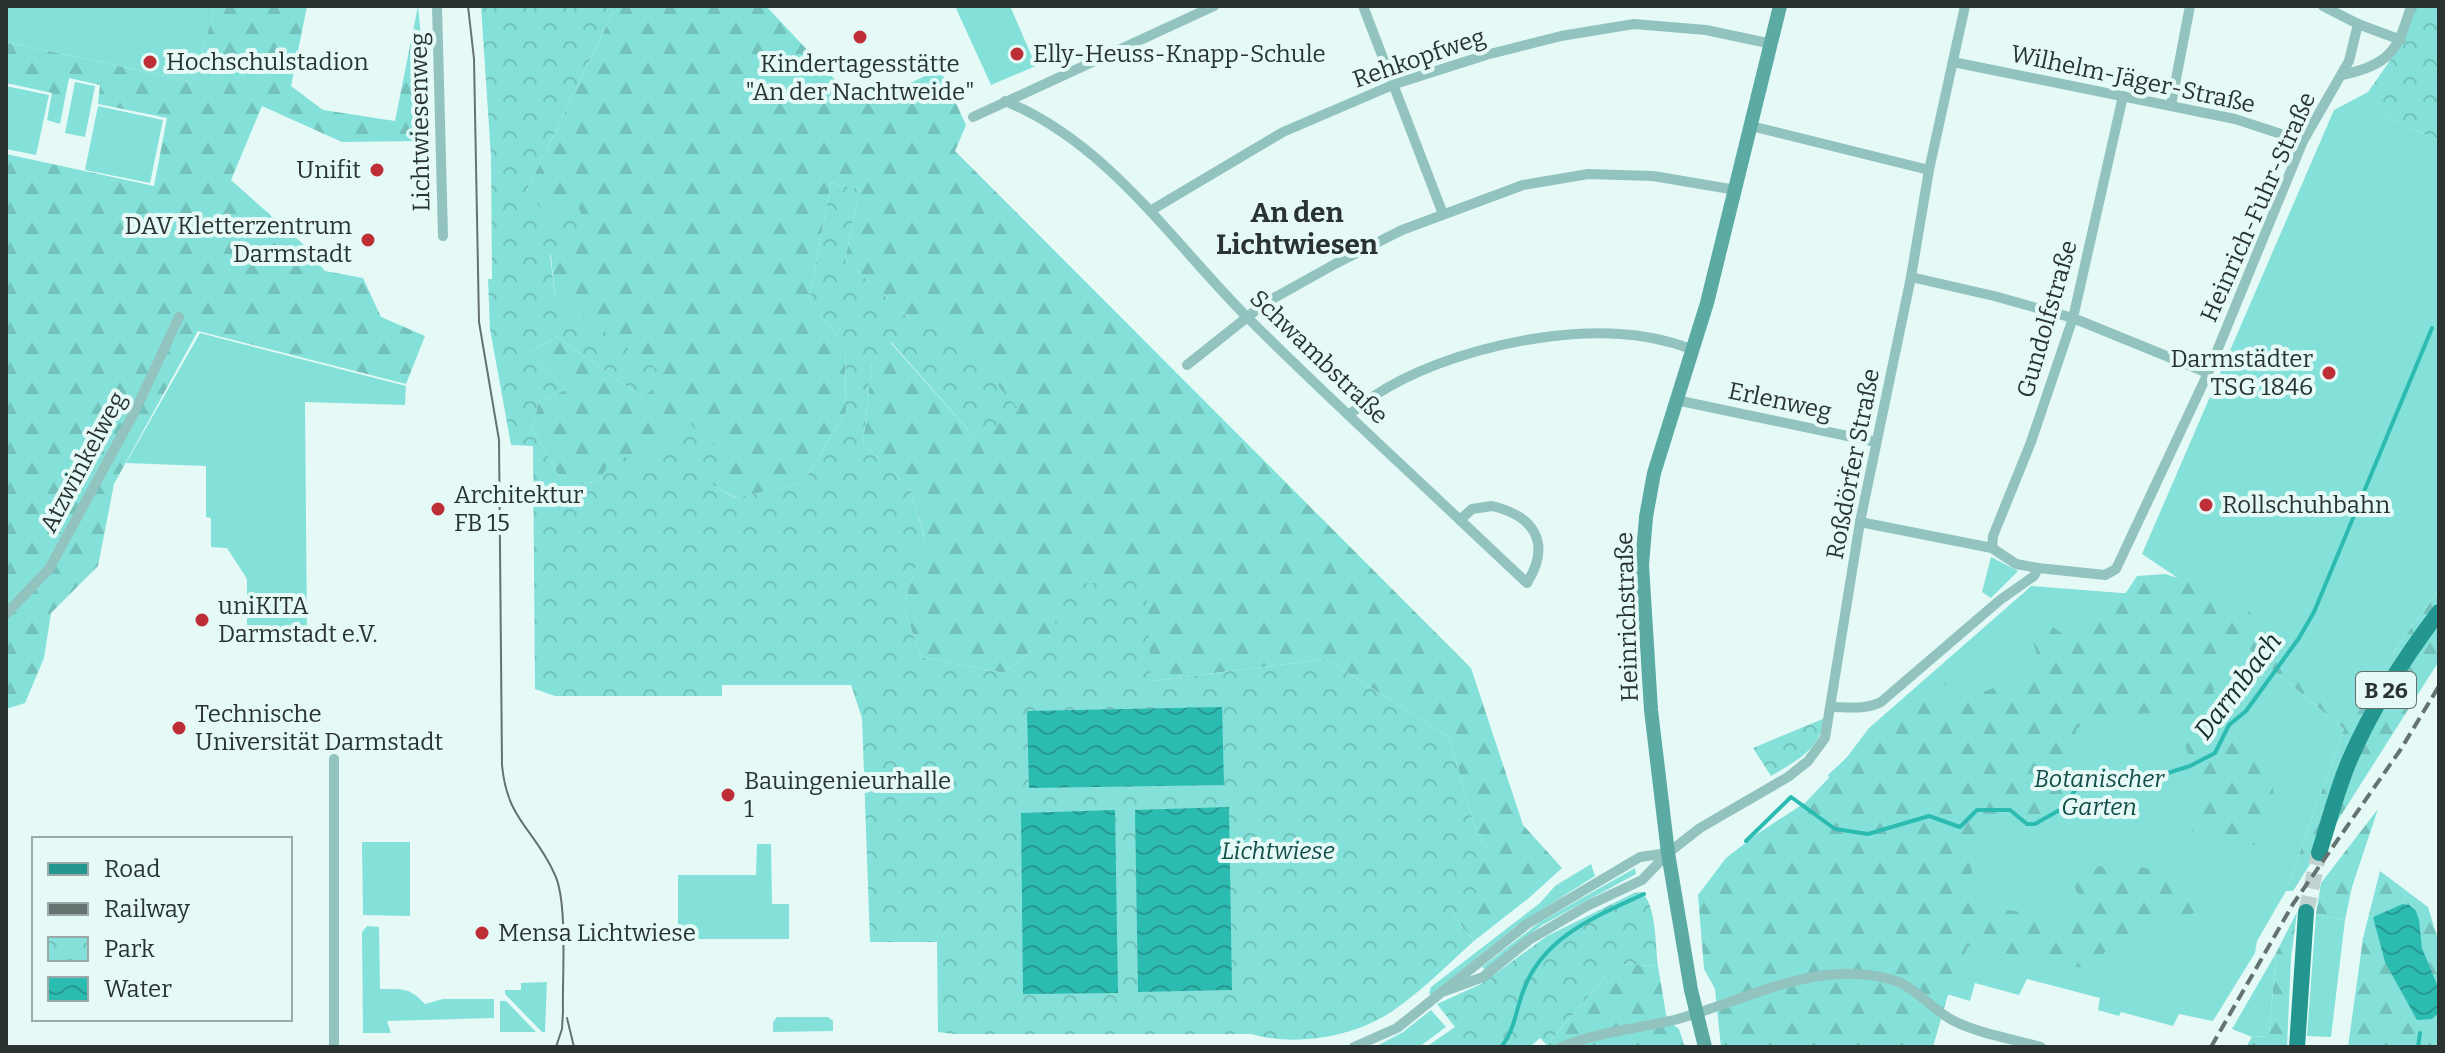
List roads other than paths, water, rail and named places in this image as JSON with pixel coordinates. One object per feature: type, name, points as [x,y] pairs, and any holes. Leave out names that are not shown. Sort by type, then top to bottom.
[{"type":"main road","name":"Heinrichstraße","points":[[1705,1047],[1695,1013],[1668,853],[1651,710],[1642,565],[1654,473],[1707,303],[1780,6]]},
{"type":"main road","name":"B 26","points":[[2319,853],[2344,774],[2368,722],[2404,659],[2439,612]]},
{"type":"main road","points":[[2297,1047],[2306,912]]},
{"type":"street","name":"Lichtwiesenweg","points":[[437,6],[443,236]]},
{"type":"street","points":[[973,117],[1214,6]]},
{"type":"street","points":[[1363,6],[1443,214]]},
{"type":"street","name":"Roßdörfer Straße","points":[[1445,991],[1483,977],[1529,940],[1587,906],[1642,880],[1668,853],[1700,828],[1788,777],[1808,761],[1825,738],[1860,522],[1911,277],[1929,170],[1965,6]]},
{"type":"street","points":[[2171,105],[2190,6]]},
{"type":"street","points":[[2323,6],[2358,24],[2401,40],[2411,6]]},
{"type":"street","name":"Rehkopfweg","points":[[1150,211],[1283,132],[1395,84],[1486,55],[1561,36],[1634,24],[1706,30],[1772,44]]},
{"type":"street","name":"Heinrich-Fuhr-Straße","points":[[2038,568],[2105,575],[2112,574],[2120,563],[2208,373],[2303,141],[2349,61],[2358,24]]},
{"type":"street","name":"Heinrich-Fuhr-Straße","points":[[2342,75],[2376,64],[2391,53],[2401,40]]},
{"type":"street","name":"Wilhelm-Jäger-Straße","points":[[1953,62],[2235,119],[2303,141]]},
{"type":"street","name":"Gundolfstraße","points":[[1992,548],[1993,536],[2031,442],[2073,318],[2123,96]]},
{"type":"street","name":"Schwambstraße","points":[[1005,101],[1045,120],[1089,151],[1150,211],[1246,316],[1349,415],[1481,540],[1527,583],[1536,568],[1539,546],[1531,525],[1514,511],[1492,506],[1472,509],[1460,520]]},
{"type":"street","points":[[1751,126],[1929,170]]},
{"type":"street","points":[[1187,365],[1246,316],[1358,251],[1443,214],[1523,185],[1588,174],[1653,176],[1736,190]]},
{"type":"street","points":[[1911,277],[2073,318],[2208,373]]},
{"type":"street","name":"Atzwinkelweg","points":[[6,614],[49,569],[135,411],[179,317]]},
{"type":"street","points":[[1349,415],[1362,403],[1430,368],[1504,345],[1568,334],[1598,333],[1644,337],[1692,349]]},
{"type":"street","name":"Erlenweg","points":[[1676,400],[1876,442]]},
{"type":"street","points":[[1831,707],[1873,707],[1881,702],[2000,600],[2034,576],[2038,568],[2016,564],[1992,548],[1860,522]]},
{"type":"street","points":[[334,759],[334,1047]]},
{"type":"street","points":[[1354,1047],[1397,1028],[1527,924],[1640,857],[1668,853]]},
{"type":"street","points":[[1561,1047],[1580,1039],[1695,1013],[1768,987],[1817,977],[1854,974],[1893,980],[1956,1022],[2041,1047]]},
{"type":"water","points":[[1222,707],[1224,785],[1029,788],[1027,711]]},
{"type":"water","points":[[1229,807],[1232,990],[1138,992],[1135,810]]},
{"type":"water","points":[[1115,810],[1118,993],[1023,994],[1021,813]]},
{"type":"water","points":[[2402,904],[2416,911],[2422,948],[2438,987],[2439,1013],[2432,1019],[2417,1020],[2385,962],[2373,917]]},
{"type":"waterway","name":"Darmbach","points":[[1746,841],[1791,797],[1835,829],[1868,834],[1929,816],[1960,827],[1977,810],[2010,810],[2027,824],[2035,824],[2063,808],[2082,780],[2123,787],[2190,766],[2215,753],[2229,725],[2246,711],[2314,612],[2432,328]]},
{"type":"waterway","name":"Darmbach","points":[[1501,1047],[1533,971],[1558,941],[1591,920],[1644,894]]},
{"type":"waterway","points":[[2418,1047],[2420,1033]]},
{"type":"tunnel","points":[[2306,912],[2319,853]]},
{"type":"tram line","points":[[468,6],[474,59],[479,322],[499,440],[502,765],[510,799],[547,859],[555,875],[562,903],[563,1011],[562,1029],[556,1047]]},
{"type":"tram line","points":[[567,1018],[574,1047]]},
{"type":"railway","points":[[2211,1047],[2293,904],[2401,749],[2439,686]]},
{"type":"place","name":"Kindertagesstätte \"An der Nachtweide\"","points":[[860,37]]},
{"type":"place","name":"Elly-Heuss-Knapp-Schule","points":[[1017,54]]},
{"type":"place","name":"Hochschulstadion","points":[[150,62]]},
{"type":"place","name":"Unifit","points":[[377,170]]},
{"type":"place","name":"DAV Kletterzentrum Darmstadt","points":[[368,240]]},
{"type":"place","name":"Darmstädter TSG 1846","points":[[2329,373]]},
{"type":"place","name":"Rollschuhbahn","points":[[2206,505]]},
{"type":"place","name":"Architektur FB 15","points":[[438,509]]},
{"type":"place","name":"uniKITA Darmstadt e.V.","points":[[202,620]]},
{"type":"place","name":"Technische Universität Darmstadt","points":[[179,728]]},
{"type":"place","name":"Bauingenieurhalle 1","points":[[728,795]]},
{"type":"place","name":"Mensa Lichtwiese","points":[[482,933]]},
{"type":"district","name":"An den Lichtwiesen","points":[[1297,228]]},
{"type":"park label","name":"Botanischer Garten","points":[[2099,793]]},
{"type":"park label","name":"Lichtwiese","points":[[1278,851]]}]
